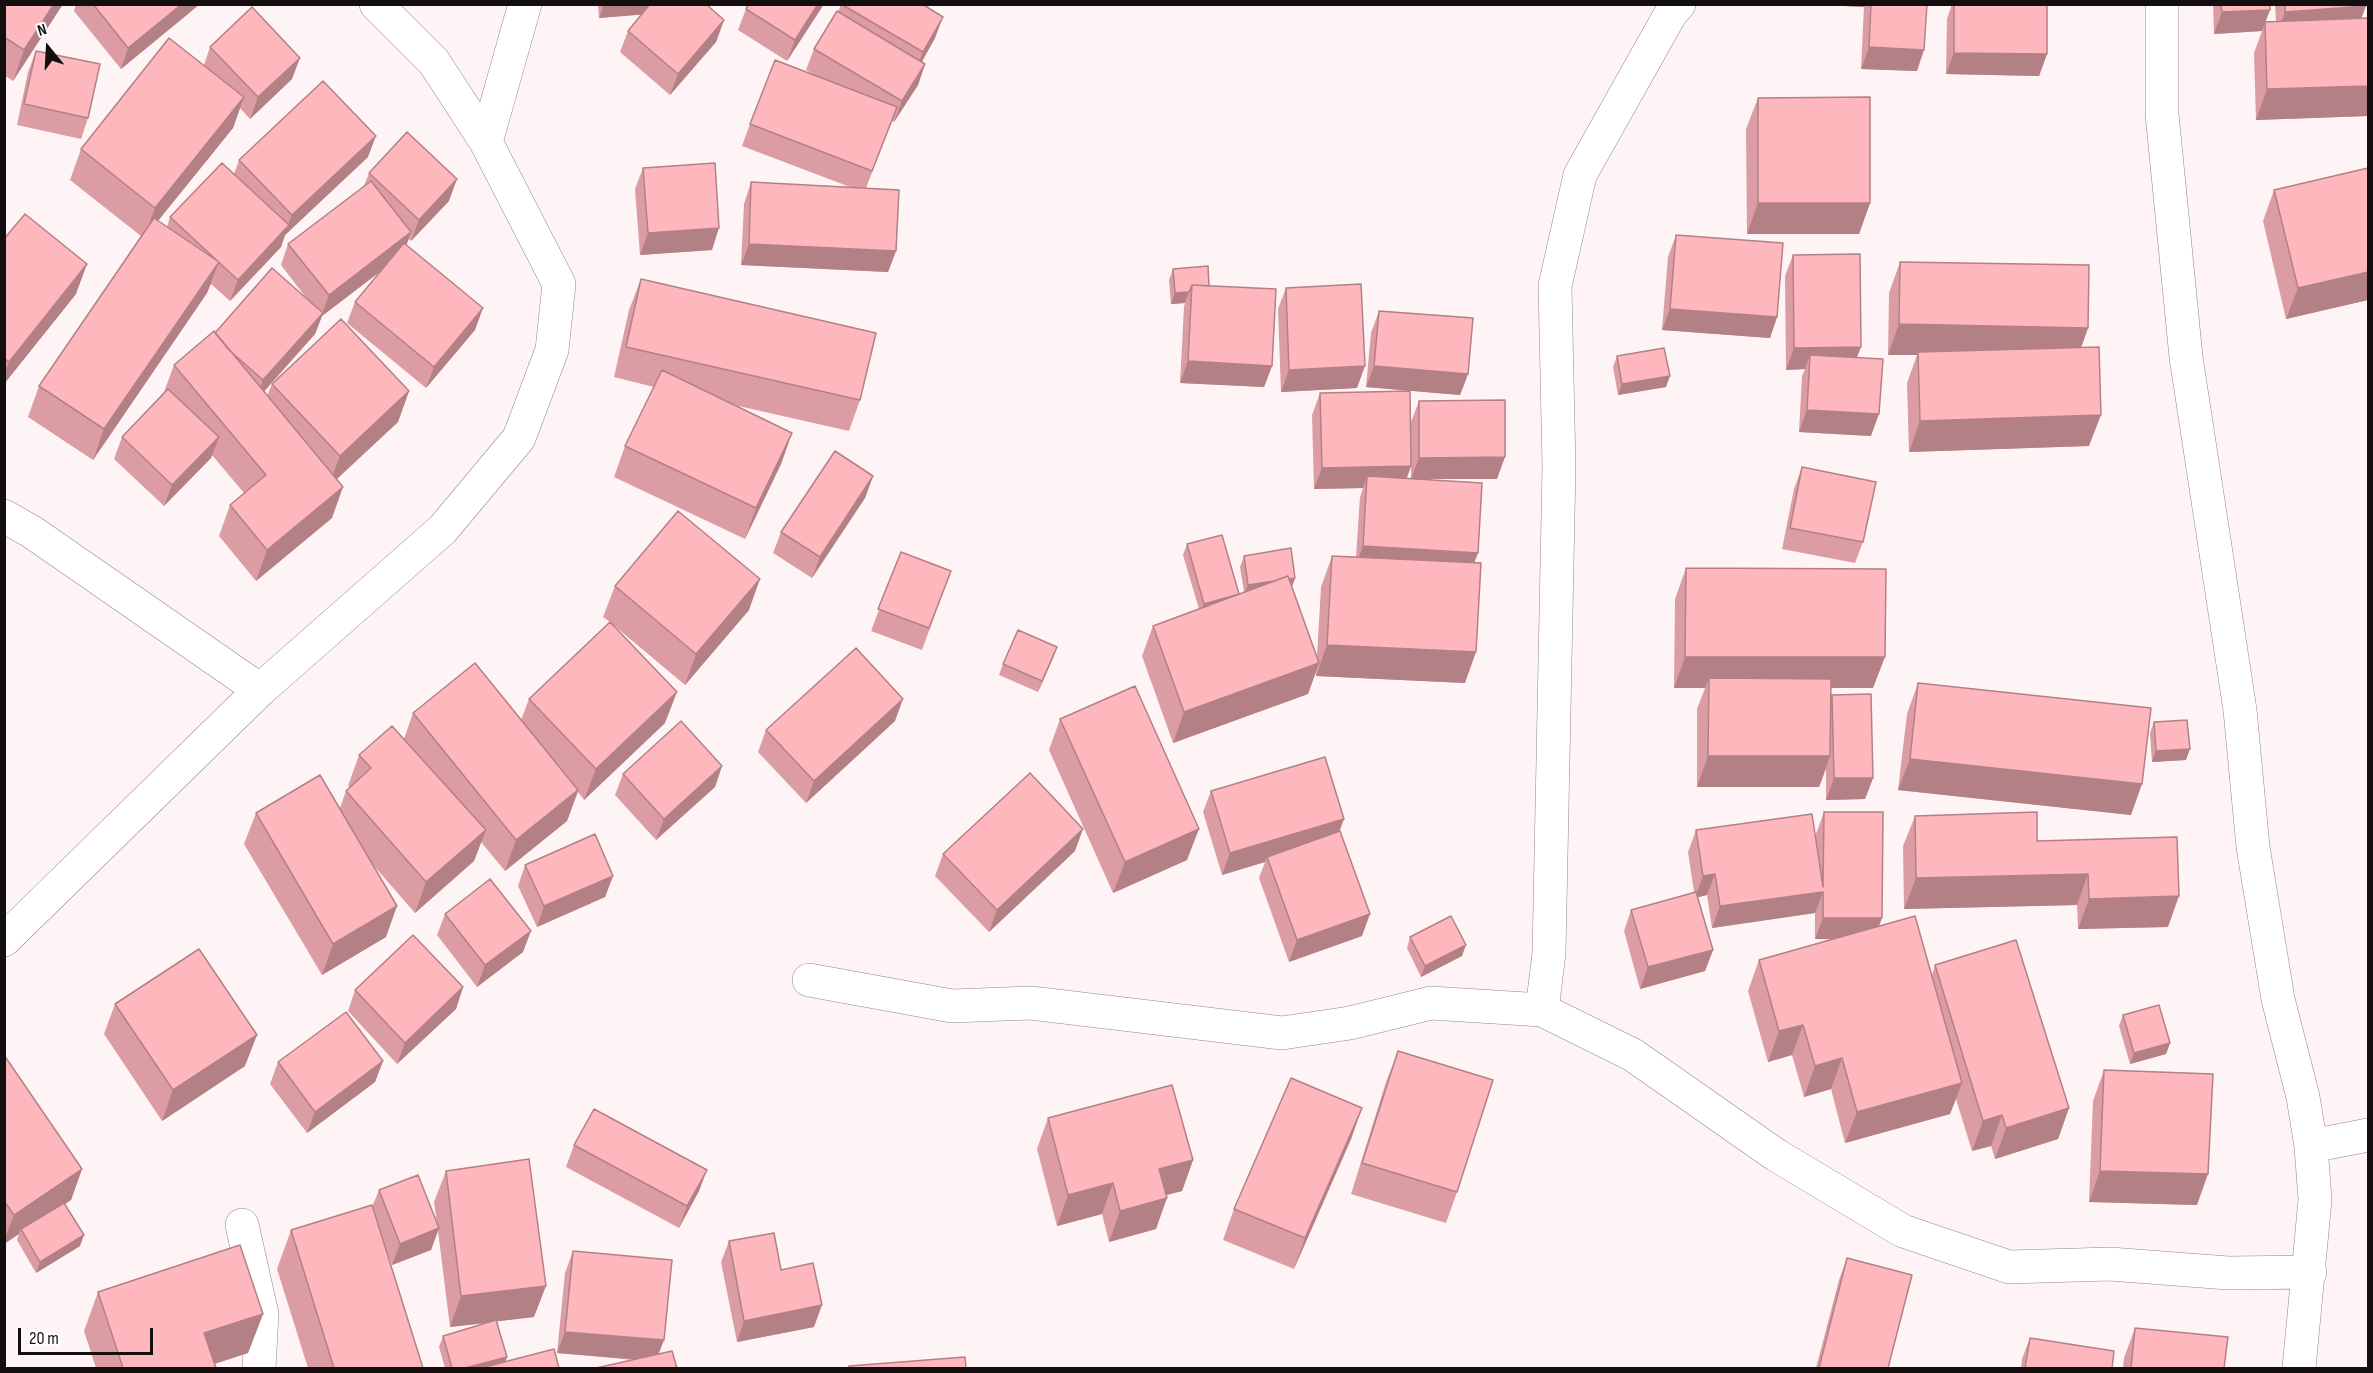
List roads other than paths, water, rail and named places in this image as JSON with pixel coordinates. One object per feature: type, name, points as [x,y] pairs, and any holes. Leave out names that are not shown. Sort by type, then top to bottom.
[{"type":"street","points":[[4,940],[260,690],[443,530],[519,438],[552,350],[559,284],[486,142],[434,62],[376,4]]},
{"type":"street","points":[[486,142],[525,4]]},
{"type":"street","points":[[1542,1010],[1549,953],[1559,467],[1555,286],[1580,175],[1671,13],[1679,4]]},
{"type":"street","points":[[2162,4],[2162,114],[2186,357],[2240,710],[2253,847],[2278,999],[2303,1097],[2311,1146],[2315,1200],[2310,1272],[2299,1368]]},
{"type":"street","points":[[4,516],[32,532],[260,690]]},
{"type":"street","points":[[809,980],[952,1006],[1031,1003],[1282,1033],[1350,1023],[1431,1003],[1542,1010],[1633,1055],[1776,1155],[1903,1231],[1988,1260],[2009,1267],[2110,1264],[2228,1273],[2310,1272]]},
{"type":"street","points":[[2311,1146],[2368,1135]]},
{"type":"street","points":[[242,1225],[262,1314],[259,1368]]}]
